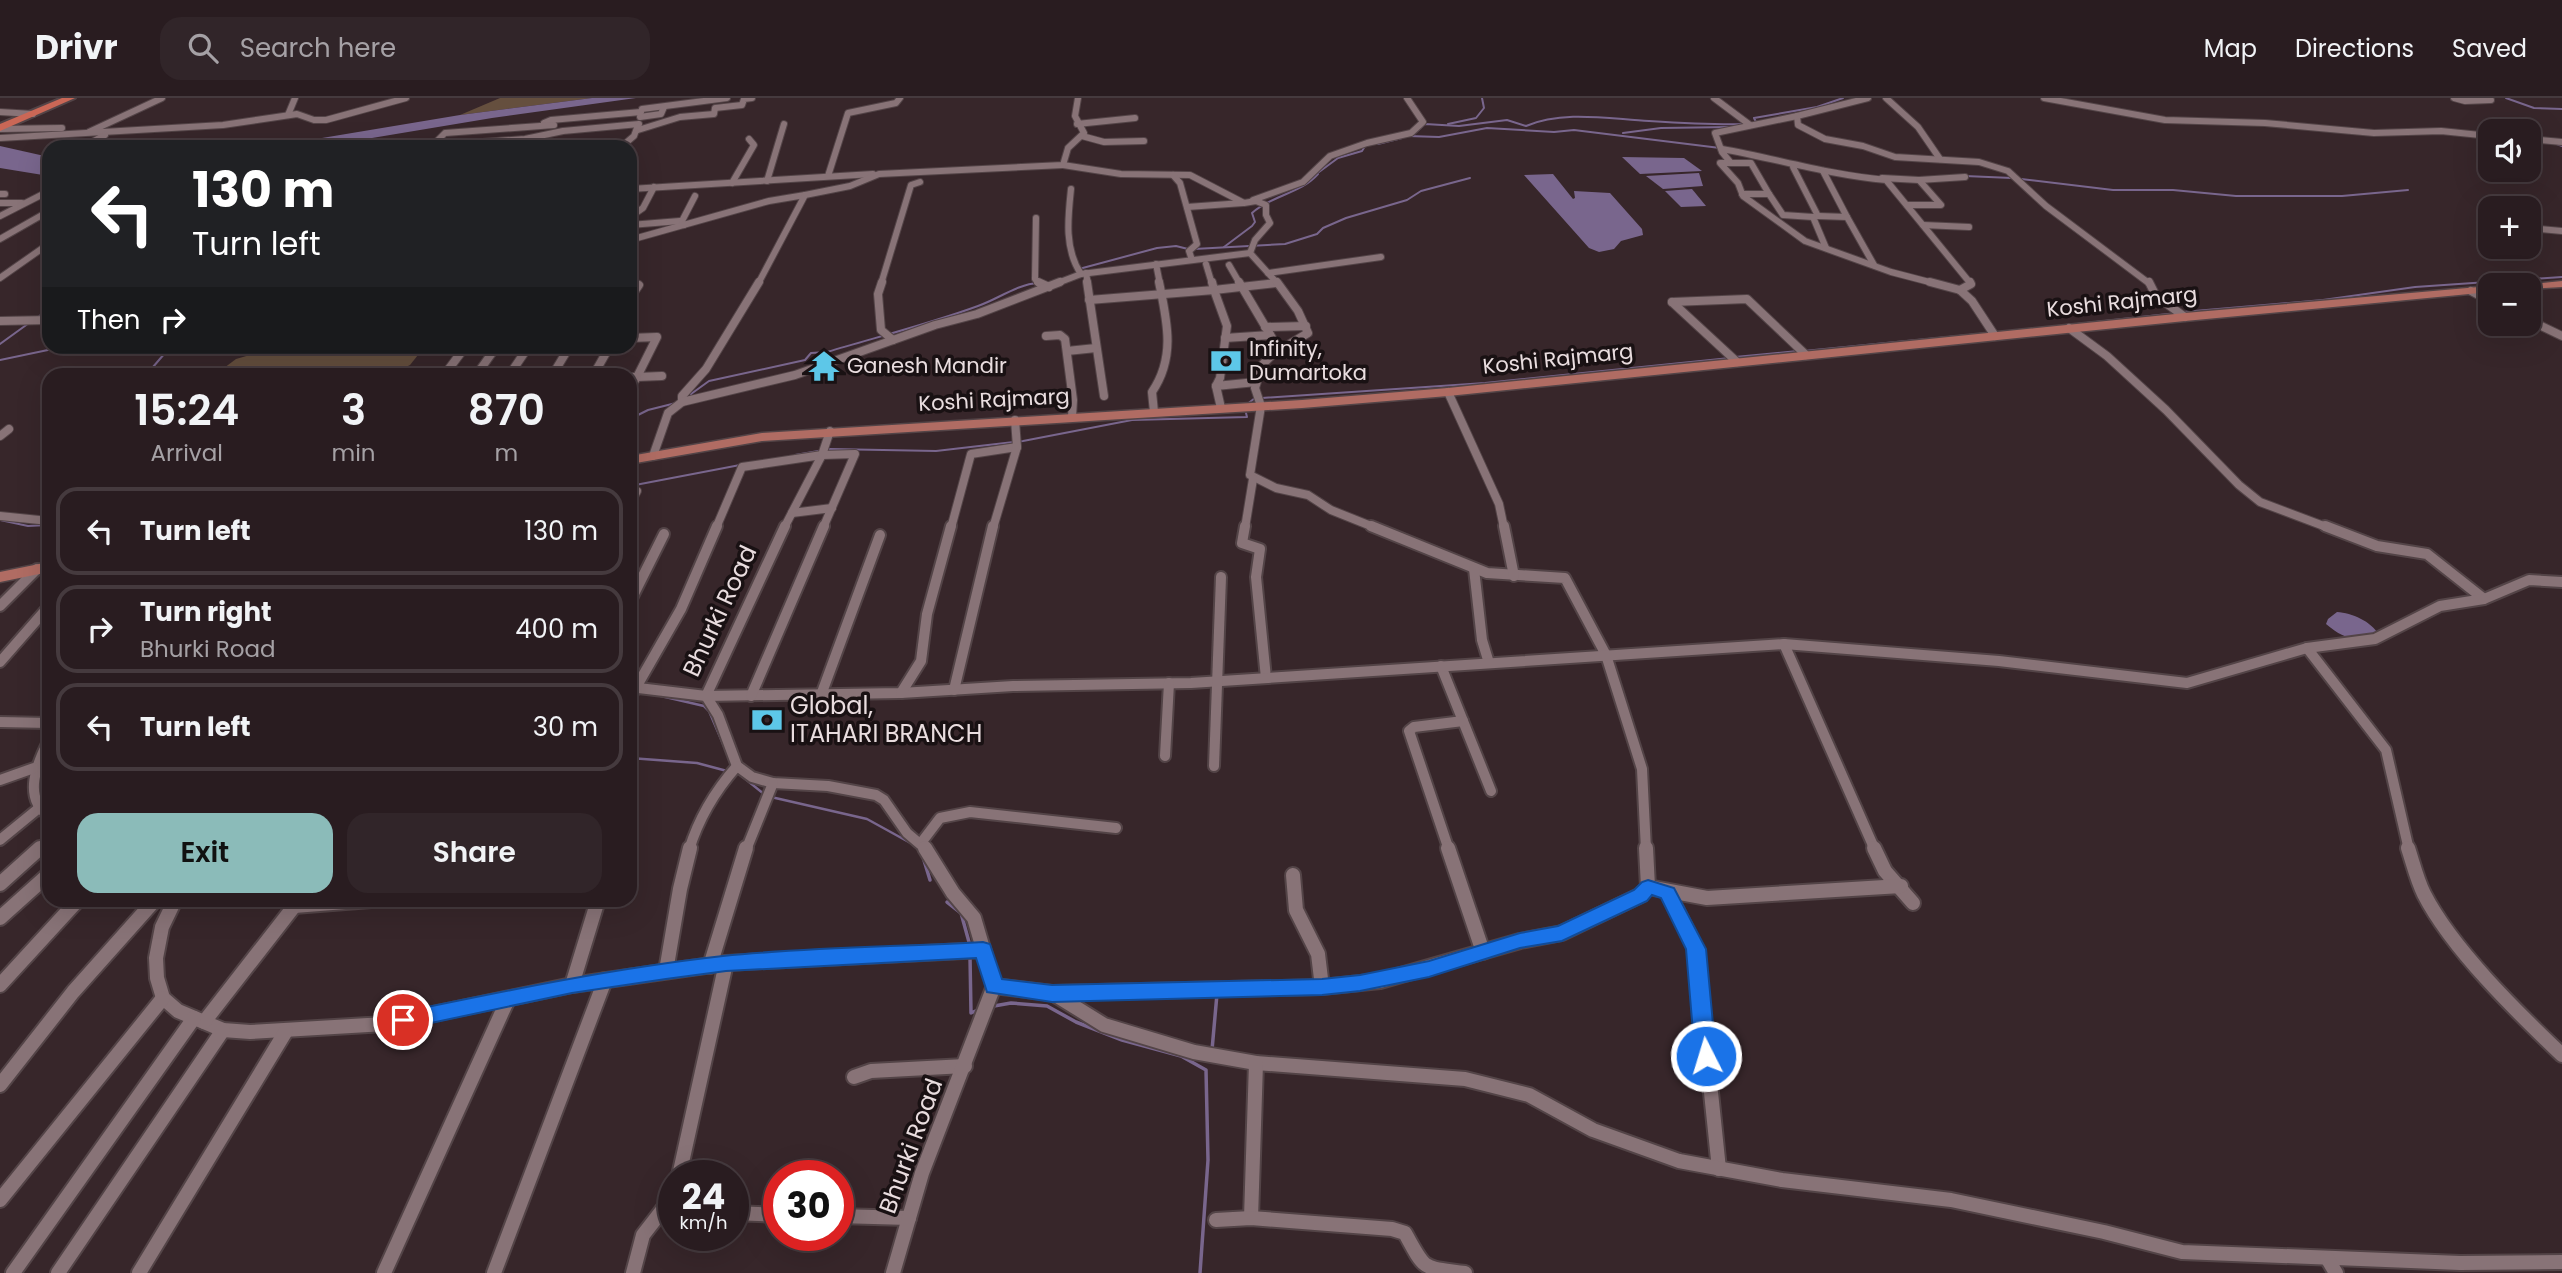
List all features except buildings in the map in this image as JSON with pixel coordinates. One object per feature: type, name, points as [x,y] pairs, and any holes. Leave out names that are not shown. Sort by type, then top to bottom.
[{"type":"highway","points":[[0,128],[70,98]]},
{"type":"main road","points":[[2541,285],[2562,284]]},
{"type":"main road","name":"Koshi Rajmarg","points":[[637,459],[762,437],[830,430],[1261,406],[1448,392],[1995,336],[2181,314],[2478,290]]},
{"type":"main road","points":[[0,577],[42,568]]},
{"type":"street","points":[[84,135],[162,98]]},
{"type":"street","points":[[288,115],[295,98]]},
{"type":"street","points":[[0,138],[223,125],[288,115],[326,120],[406,98]]},
{"type":"street","points":[[438,140],[445,133],[538,127],[661,114],[664,107],[727,98]]},
{"type":"street","points":[[507,140],[525,139],[534,135],[640,116],[714,114],[715,108],[743,105],[744,99],[752,98]]},
{"type":"street","points":[[828,176],[848,113],[896,103],[900,98]]},
{"type":"street","points":[[1063,165],[1068,148],[1084,132],[1077,124],[1074,110],[1078,98]]},
{"type":"street","points":[[637,188],[1063,165],[1114,173],[1195,176],[1247,202],[1303,182],[1330,156],[1417,130],[1423,122],[1407,98]]},
{"type":"street","points":[[1714,98],[1749,124]]},
{"type":"street","points":[[1731,163],[1715,134],[1725,132],[1725,129],[1797,116],[1868,98]]},
{"type":"street","points":[[1886,98],[1918,127],[1940,159]]},
{"type":"street","points":[[2044,98],[2165,120],[2254,123],[2374,133],[2441,131],[2478,135]]},
{"type":"street","points":[[2454,98],[2465,101],[2491,100],[2488,98]]},
{"type":"street","points":[[0,112],[33,114]]},
{"type":"street","points":[[625,140],[640,116]]},
{"type":"street","points":[[1797,116],[1798,125],[1825,139],[1863,146],[1895,156],[1979,162],[2008,171],[2046,206],[2148,280],[2156,296],[2181,314]]},
{"type":"street","points":[[1077,124],[1135,118]]},
{"type":"street","points":[[767,181],[784,124]]},
{"type":"street","points":[[534,135],[538,127]]},
{"type":"street","points":[[0,128],[62,128]]},
{"type":"street","points":[[95,140],[107,133]]},
{"type":"street","points":[[1082,136],[1104,142],[1144,141]]},
{"type":"street","points":[[732,183],[754,144],[749,142],[749,139]]},
{"type":"street","points":[[2541,140],[2562,142]]},
{"type":"street","points":[[1722,149],[1843,176],[1919,180],[1965,177]]},
{"type":"street","points":[[1746,154],[1783,215],[1847,217]]},
{"type":"street","points":[[1751,163],[1720,163],[1738,183],[1742,194],[1805,241],[1960,290],[1972,301],[1995,336]]},
{"type":"street","points":[[1795,165],[1793,167],[1826,248]]},
{"type":"street","points":[[1823,171],[1874,265]]},
{"type":"street","points":[[637,238],[769,201],[850,186],[879,174]]},
{"type":"street","points":[[1174,176],[1180,183],[1197,244],[1189,251],[1192,260]]},
{"type":"street","points":[[1881,178],[1886,180],[1971,284],[1960,290]]},
{"type":"street","points":[[1907,205],[1941,205],[1919,180]]},
{"type":"street","points":[[887,336],[879,320],[878,294],[911,184],[920,183]]},
{"type":"street","points":[[637,211],[643,208],[654,187]]},
{"type":"street","points":[[1071,188],[1068,218],[1073,262],[1081,272],[1089,300],[1104,396]]},
{"type":"street","points":[[1742,194],[1769,194]]},
{"type":"street","points":[[0,216],[42,195]]},
{"type":"street","points":[[682,400],[684,393],[711,362],[765,272],[805,195]]},
{"type":"street","points":[[683,223],[695,196]]},
{"type":"street","points":[[0,203],[42,200]]},
{"type":"street","points":[[1187,207],[1247,202],[1267,206],[1266,215],[1270,223],[1255,240],[1250,253]]},
{"type":"street","points":[[0,239],[42,215]]},
{"type":"street","points":[[1037,218],[1034,273],[1038,283],[1049,286]]},
{"type":"street","points":[[637,225],[683,223]]},
{"type":"street","points":[[1923,225],[1969,227]]},
{"type":"street","points":[[2541,229],[2562,231]]},
{"type":"street","points":[[0,278],[42,249]]},
{"type":"street","points":[[653,456],[668,413],[682,400],[794,376],[887,336],[977,314],[1081,272],[1250,253]]},
{"type":"street","points":[[1250,253],[1296,306],[1308,333],[1273,354]]},
{"type":"street","points":[[1268,274],[1381,257]]},
{"type":"street","points":[[1154,412],[1152,392],[1168,368],[1170,349],[1156,264]]},
{"type":"street","points":[[1206,264],[1227,326],[1220,378],[1216,386],[1221,408]]},
{"type":"street","points":[[666,971],[681,886],[695,833],[704,812],[737,766],[752,776],[773,783],[828,786],[876,795],[889,805],[907,833],[930,852],[953,893],[974,918],[992,991],[1052,993],[1322,987],[1380,981],[1520,941],[1562,933],[1641,895],[1648,887],[1642,769],[1606,655],[1564,578],[1514,576],[1474,569],[1331,510],[1308,495],[1276,488],[1253,479],[1250,475],[1261,406],[1255,388],[1256,382],[1262,365],[1278,348],[1229,265]]},
{"type":"street","points":[[1089,300],[1276,283]]},
{"type":"street","points":[[2471,291],[2478,295]]},
{"type":"street","points":[[1737,362],[1672,302],[1747,299],[1806,355]]},
{"type":"street","points":[[0,320],[42,320]]},
{"type":"street","points":[[2541,326],[2562,336]]},
{"type":"street","points":[[1225,338],[1306,327]]},
{"type":"street","points":[[2069,328],[2107,356],[2166,410],[2239,485],[2260,502],[2378,545],[2429,555],[2484,598]]},
{"type":"street","points":[[1046,336],[1063,336],[1073,400],[1072,417]]},
{"type":"street","points":[[637,338],[657,337],[637,372]]},
{"type":"street","points":[[1067,351],[1096,348]]},
{"type":"street","points":[[637,377],[662,376]]},
{"type":"street","points":[[1216,386],[1256,382]]},
{"type":"street","points":[[1448,392],[1499,504],[1514,576]]},
{"type":"street","points":[[954,690],[987,547],[1017,443],[1015,420]]},
{"type":"street","points":[[0,436],[9,429]]},
{"type":"street","name":"Bhurki Road","points":[[737,766],[718,715],[706,696],[823,452],[830,430]]},
{"type":"street","points":[[901,693],[921,661],[927,614],[971,454],[1017,443]]},
{"type":"street","points":[[637,683],[681,609],[742,467],[823,452],[855,454],[751,696]]},
{"type":"street","points":[[1253,479],[1242,542],[1260,550],[1256,577],[1266,678]]},
{"type":"street","points":[[792,513],[832,508]]},
{"type":"street","points":[[0,516],[42,521]]},
{"type":"street","points":[[637,588],[664,534]]},
{"type":"street","points":[[821,695],[880,535]]},
{"type":"street","points":[[0,606],[42,569]]},
{"type":"street","points":[[1474,569],[1482,640],[1489,663]]},
{"type":"street","points":[[1214,766],[1221,577]]},
{"type":"street","points":[[637,691],[706,696],[821,695],[1219,681],[1784,644],[1999,661],[2188,683],[2307,648],[2375,639],[2440,606],[2484,598],[2529,580],[2562,582]]},
{"type":"street","points":[[0,662],[42,614]]},
{"type":"street","points":[[1784,644],[1882,866],[1913,902]]},
{"type":"street","points":[[2307,648],[2386,750],[2404,836],[2424,894],[2470,957],[2521,1016],[2562,1055]]},
{"type":"street","points":[[1441,666],[1491,791]]},
{"type":"street","points":[[1165,756],[1169,683]]},
{"type":"street","points":[[1463,720],[1414,727],[1409,731],[1483,952]]},
{"type":"street","points":[[0,722],[42,723]]},
{"type":"street","points":[[42,753],[34,768],[33,787],[38,808],[42,811]]},
{"type":"street","points":[[0,780],[34,768]]},
{"type":"street","points":[[710,966],[745,851],[773,783]]},
{"type":"street","points":[[0,840],[38,808]]},
{"type":"street","points":[[921,843],[935,819],[946,814],[970,812],[1116,828]]},
{"type":"street","points":[[0,884],[42,846]]},
{"type":"street","points":[[1293,874],[1296,910],[1318,954],[1322,987]]},
{"type":"street","points":[[0,918],[42,880]]},
{"type":"street","points":[[1648,887],[1668,893],[1707,898],[1901,886]]},
{"type":"street","points":[[1668,893],[1696,949],[1719,1169]]},
{"type":"street","points":[[0,985],[72,907]]},
{"type":"street","points":[[0,1085],[73,992],[149,907]]},
{"type":"street","points":[[172,907],[162,927],[156,958],[157,978],[163,998],[178,1011],[223,1030],[286,1031],[385,1024],[572,985],[726,963],[983,950]]},
{"type":"street","points":[[13,1273],[199,1020],[294,907]]},
{"type":"street","points":[[572,985],[596,907]]},
{"type":"street","points":[[683,1160],[726,963]]},
{"type":"street","points":[[494,1273],[605,980]]},
{"type":"street","name":"Bhurki Road","points":[[892,1273],[922,1172],[992,991]]},
{"type":"street","points":[[1052,993],[1104,1025],[1194,1052],[1256,1063],[1288,1063],[1465,1079],[1529,1096],[1593,1130],[1679,1161],[1782,1180],[1951,1200],[2104,1232],[2182,1252],[2460,1263],[2562,1262]]},
{"type":"street","points":[[0,1200],[163,998]]},
{"type":"street","points":[[384,1273],[508,999]]},
{"type":"street","points":[[58,1273],[223,1030]]},
{"type":"street","points":[[139,1273],[286,1031]]},
{"type":"street","points":[[1251,1218],[1256,1063]]},
{"type":"street","points":[[853,1077],[872,1071],[965,1066]]},
{"type":"street","points":[[854,1216],[909,1218]]},
{"type":"street","points":[[1216,1220],[1251,1218],[1392,1230],[1405,1233],[1422,1264],[1430,1269],[1465,1273]]},
{"type":"street","points":[[633,1273],[643,1236],[658,1222]]},
{"type":"street","points":[[2327,1258],[2336,1273]]},
{"type":"shaded area","points":[[500,98],[592,98],[460,115]]},
{"type":"shaded area","points":[[592,98],[636,98],[360,140],[310,140],[460,115]]},
{"type":"shaded area","points":[[0,146],[42,155],[42,175],[0,168]]},
{"type":"shaded area","points":[[1622,157],[1684,158],[1702,171],[1640,174]]},
{"type":"shaded area","points":[[1699,173],[1703,186],[1663,189],[1646,176]]},
{"type":"shaded area","points":[[1553,174],[1573,199],[1574,191],[1610,193],[1642,229],[1643,235],[1621,241],[1614,249],[1599,252],[1589,248],[1524,175]]},
{"type":"shaded area","points":[[1692,189],[1706,206],[1681,207],[1665,191]]},
{"type":"shaded area","points":[[253,354],[418,355],[404,368],[224,368],[236,359]]},
{"type":"shaded area","points":[[2337,612],[2361,619],[2379,635],[2356,638],[2339,633],[2326,624]]},
{"type":"waterway","points":[[1448,124],[1476,118],[1484,108],[1482,98]]},
{"type":"waterway","points":[[1756,122],[1754,118],[1817,107],[1843,98]]},
{"type":"waterway","points":[[2506,98],[2534,108],[2562,109]]},
{"type":"waterway","points":[[1413,135],[1425,124],[1459,126],[1507,120],[1526,126],[1540,121],[1571,117],[1746,124]]},
{"type":"waterway","points":[[1623,133],[1661,128],[1731,127]]},
{"type":"waterway","points":[[1408,136],[1439,137],[1487,128],[1554,132],[1574,130],[1720,148]]},
{"type":"waterway","points":[[1378,144],[1402,138]]},
{"type":"waterway","points":[[2554,143],[2562,146]]},
{"type":"waterway","points":[[1319,172],[1338,158],[1362,151],[1365,146]]},
{"type":"waterway","points":[[1224,247],[1252,226],[1255,222],[1252,213],[1268,202],[1303,186],[1318,174]]},
{"type":"waterway","points":[[1965,176],[2012,178]]},
{"type":"waterway","points":[[1194,249],[1285,244],[1317,234],[1323,228],[1346,218],[1407,200],[1421,191],[1470,178]]},
{"type":"waterway","points":[[2021,179],[2113,190],[2173,190],[2236,196],[2342,196],[2408,190]]},
{"type":"waterway","points":[[1079,269],[1157,248],[1176,246],[1188,249]]},
{"type":"waterway","points":[[2183,312],[2323,300],[2415,287],[2562,277]]},
{"type":"waterway","points":[[692,398],[691,394],[709,381],[805,360],[811,353],[827,352],[922,325],[978,306],[1023,286],[1038,283]]},
{"type":"waterway","points":[[2068,325],[2177,313]]},
{"type":"waterway","points":[[38,317],[42,314]]},
{"type":"waterway","points":[[0,344],[29,323]]},
{"type":"waterway","points":[[1804,351],[1989,333]]},
{"type":"waterway","points":[[0,360],[42,351]]},
{"type":"waterway","points":[[1735,357],[1798,351]]},
{"type":"waterway","points":[[152,368],[164,354]]},
{"type":"waterway","points":[[1262,398],[1485,383],[1730,358]]},
{"type":"waterway","points":[[1246,405],[1255,398]]},
{"type":"waterway","points":[[637,416],[676,403]]},
{"type":"waterway","points":[[795,455],[830,449],[936,451],[1023,441],[1132,420],[1247,417],[1246,413]]},
{"type":"waterway","points":[[637,485],[740,465]]},
{"type":"waterway","points":[[0,520],[28,526],[42,525]]},
{"type":"waterway","points":[[661,696],[704,706],[709,711],[733,767]]},
{"type":"waterway","points":[[637,759],[697,763],[727,771]]},
{"type":"waterway","points":[[738,773],[764,794]]},
{"type":"waterway","points":[[771,797],[867,819],[916,846]]},
{"type":"waterway","points":[[923,857],[930,880]]},
{"type":"waterway","points":[[947,902],[961,913],[969,942]]},
{"type":"waterway","points":[[970,957],[971,1013],[980,1009]]},
{"type":"waterway","points":[[1212,1050],[1217,994]]},
{"type":"waterway","points":[[994,1006],[1011,1003],[1047,1006],[1076,1022],[1122,1040],[1181,1056],[1206,1070],[1208,1160],[1200,1273]]},
{"type":"place","name":"Infinity, Dumartoka","points":[[1226,361]]},
{"type":"place","name":"Ganesh Mandir","points":[[824,366]]},
{"type":"place","name":"Global, ITAHARI BRANCH","points":[[767,720]]},
{"type":"route","points":[[403,1020],[572,985],[726,963],[983,950],[994,986],[1052,993],[1322,987],[1380,981],[1520,941],[1562,933],[1641,895],[1648,887],[1668,893],[1696,949],[1706,1056]]}]
